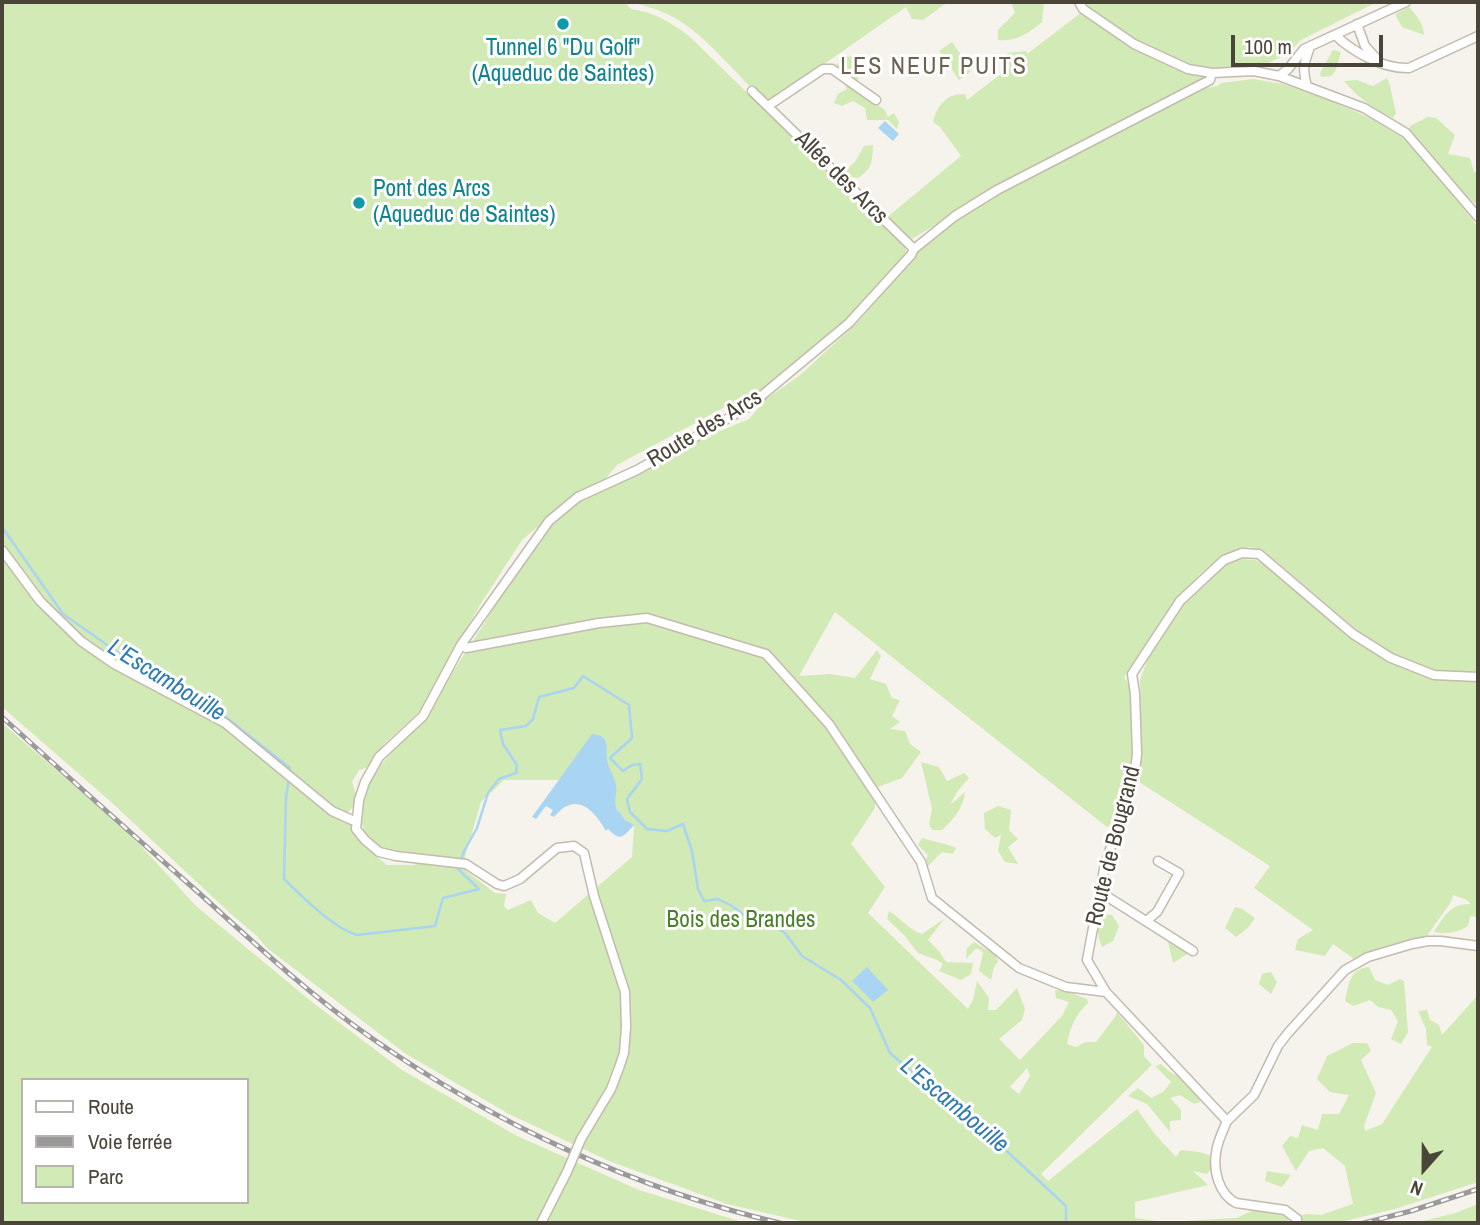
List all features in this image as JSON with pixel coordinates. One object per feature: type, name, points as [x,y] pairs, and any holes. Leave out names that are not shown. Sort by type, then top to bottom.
[{"type":"street","points":[[1079,2],[1083,9],[1134,44],[1188,69],[1212,73],[1254,71],[1279,76],[1364,107],[1406,133],[1478,217]]},
{"type":"street","points":[[1279,76],[1304,49],[1406,2]]},
{"type":"street","points":[[1357,24],[1365,46],[1380,62]]},
{"type":"street","points":[[1335,35],[1347,47],[1399,69],[1409,68],[1478,36]]},
{"type":"street","points":[[1307,86],[1303,73],[1310,47]]},
{"type":"street","points":[[768,106],[822,69],[832,69],[876,100]]},
{"type":"street","name":"Route des Arcs","points":[[357,820],[359,800],[365,782],[379,757],[423,716],[461,645],[548,521],[578,497],[637,470],[748,407],[849,323],[914,249],[955,216],[997,190],[1210,80],[1212,73]]},
{"type":"street","name":"Allée des Arcs","points":[[752,91],[914,249]]},
{"type":"street","points":[[2,550],[40,601],[81,641],[114,664],[225,723],[332,811],[357,820],[356,829],[379,852],[466,864],[504,886],[520,878],[557,848],[573,846],[584,853],[594,897],[625,992],[624,1053],[611,1088],[581,1139],[541,1223]]},
{"type":"street","name":"Route de Bougrand","points":[[1227,1121],[1106,992],[1087,960],[1105,864],[1134,779],[1137,754],[1132,674],[1180,601],[1224,560],[1242,553],[1259,554],[1353,634],[1391,658],[1434,676],[1478,677]]},
{"type":"street","points":[[461,645],[466,648],[599,623],[647,618],[766,654],[829,724],[920,862],[932,898],[1019,968],[1066,986],[1106,992]]},
{"type":"street","points":[[1146,921],[1157,912],[1179,873],[1158,861]]},
{"type":"street","points":[[1100,892],[1194,951]]},
{"type":"street","points":[[1297,1219],[1285,1210],[1236,1203],[1229,1200],[1223,1192],[1217,1176],[1216,1153],[1227,1121],[1254,1095],[1278,1046],[1288,1033],[1345,970],[1368,957],[1428,941],[1478,946]]},
{"type":"green space","name":"Bois des Brandes","points":[[2,2],[625,2],[631,9],[661,18],[688,35],[905,247],[907,254],[866,299],[849,323],[750,409],[739,407],[738,400],[617,465],[596,490],[749,419],[766,399],[799,376],[859,321],[915,254],[976,206],[989,192],[912,239],[885,219],[961,156],[940,127],[933,122],[940,105],[959,94],[965,94],[967,100],[1010,67],[1007,53],[1027,51],[1027,54],[1086,9],[1067,2],[1373,2],[1301,40],[1291,50],[1267,63],[1200,82],[1207,88],[1253,79],[1283,84],[1372,119],[1403,138],[1437,175],[1478,227],[1478,673],[1432,670],[1406,661],[1364,636],[1263,550],[1249,547],[1225,554],[1200,574],[1124,677],[1132,689],[1134,756],[1131,778],[1119,817],[1114,824],[1107,827],[835,612],[799,676],[830,674],[855,678],[877,650],[881,656],[870,679],[886,684],[892,698],[900,700],[892,716],[900,722],[890,729],[905,731],[910,744],[921,752],[902,778],[875,788],[875,808],[851,844],[885,887],[868,913],[968,1009],[977,981],[989,998],[988,1010],[996,1010],[1017,988],[1025,1009],[1022,1020],[999,1039],[1020,1060],[1062,1016],[1069,1002],[1056,998],[1055,990],[1087,999],[1088,1003],[1074,1022],[1067,1044],[1076,1047],[1086,1042],[1096,1042],[1117,1012],[1144,1045],[1144,1056],[1152,1065],[1041,1174],[1048,1181],[1137,1109],[1176,1157],[1181,1150],[1199,1152],[1212,1156],[1213,1166],[1207,1174],[1193,1171],[1208,1185],[1135,1202],[1135,1218],[1166,1222],[1236,1218],[1263,1206],[1281,1209],[1288,1218],[1288,1223],[809,1223],[727,1204],[609,1161],[509,1114],[406,1054],[267,948],[110,801],[2,707]],"holes":[[[558,510],[529,544],[487,619],[416,729],[396,747],[366,789],[361,817],[364,832],[373,843],[394,853],[421,857],[415,865],[387,865],[362,845],[350,824],[330,814],[336,810],[345,814],[353,807],[356,796],[352,782],[359,770],[369,767],[383,745],[420,711],[480,605],[522,540]],[[592,735],[616,787],[614,800],[618,813],[634,826],[632,857],[555,923],[538,913],[531,900],[508,910],[504,906],[506,894],[495,893],[465,870],[464,860],[481,802],[504,780],[559,780]],[[1027,1068],[1030,1076],[1019,1094],[1010,1087]]]},
{"type":"green space","points":[[630,2],[948,2],[923,20],[912,19],[906,7],[774,99],[769,99],[755,92],[693,30],[659,10]]},
{"type":"green space","points":[[1011,2],[1044,2],[1042,22],[1022,36],[1011,40],[998,40],[998,30],[1015,13]]},
{"type":"green space","points":[[1409,7],[1421,23],[1424,35],[1402,27],[1395,14]]},
{"type":"green space","points":[[952,42],[971,69],[959,80],[939,51]]},
{"type":"green space","points":[[1333,50],[1341,52],[1336,70],[1331,76],[1321,77],[1320,73]]},
{"type":"green space","points":[[857,56],[862,64],[857,82],[862,94],[885,110],[888,117],[894,113],[899,122],[897,129],[888,120],[867,120],[865,108],[853,101],[842,106],[834,103],[838,94],[847,89],[836,67],[841,57]]},
{"type":"green space","points":[[1387,78],[1396,113],[1393,118],[1367,102],[1344,81],[1357,80],[1373,86]]},
{"type":"green space","points":[[1428,117],[1436,118],[1455,135],[1448,154],[1470,158],[1474,172],[1478,172],[1478,205],[1467,198],[1409,132],[1410,126]]},
{"type":"green space","points":[[873,145],[872,160],[867,171],[858,178],[846,176],[846,170],[855,162],[864,146]]},
{"type":"green space","points":[[1243,559],[1255,560],[1270,567],[1315,606],[1412,670],[1441,680],[1478,680],[1478,917],[1470,916],[1468,926],[1452,932],[1434,932],[1453,908],[1471,904],[1453,895],[1451,902],[1424,940],[1354,959],[1333,944],[1325,956],[1295,950],[1298,939],[1313,930],[1254,888],[1270,866],[1139,782],[1142,756],[1140,680],[1155,640],[1205,579],[1226,563]]},
{"type":"green space","points":[[2,723],[130,834],[196,906],[312,1002],[402,1070],[517,1136],[639,1190],[745,1223],[2,1223]]},
{"type":"green space","points":[[921,762],[939,767],[947,781],[964,773],[969,778],[950,805],[965,792],[960,808],[942,830],[932,830],[929,824],[932,809]]},
{"type":"green space","points":[[998,806],[1011,810],[1009,830],[1018,839],[1008,847],[1018,864],[1005,862],[998,851],[1001,835],[995,838],[985,829],[984,813]]},
{"type":"green space","points":[[922,838],[956,848],[953,854],[942,852],[926,868],[924,864],[928,855],[918,845]]},
{"type":"green space","points":[[1235,907],[1255,918],[1248,928],[1236,937],[1225,928]]},
{"type":"green space","points":[[889,911],[922,934],[944,919],[928,940],[946,962],[973,963],[971,974],[961,980],[939,971],[943,964],[918,953],[887,919]]},
{"type":"green space","points":[[1103,914],[1112,915],[1119,926],[1113,941],[1102,947],[1098,931]]},
{"type":"green space","points":[[1167,938],[1187,954],[1173,963]]},
{"type":"green space","points":[[974,942],[995,953],[998,962],[991,980],[979,971],[983,953],[979,949],[975,949],[966,959],[967,948]]},
{"type":"green space","points":[[1369,967],[1375,980],[1388,985],[1400,979],[1404,981],[1408,1032],[1401,1044],[1391,1039],[1398,1021],[1391,1010],[1378,1007],[1370,1000],[1353,1006],[1345,1001],[1354,974]]},
{"type":"green space","points":[[1271,972],[1277,982],[1271,994],[1259,984],[1262,974]]},
{"type":"green space","points":[[1478,995],[1478,1182],[1398,1208],[1337,1223],[1300,1223],[1298,1217],[1306,1214],[1321,1215],[1353,1204],[1345,1166],[1323,1148],[1309,1151],[1296,1171],[1282,1146],[1290,1136],[1298,1138],[1302,1125],[1318,1130],[1322,1114],[1339,1114],[1349,1095],[1330,1092],[1317,1079],[1327,1056],[1353,1043],[1367,1043],[1371,1051],[1361,1060],[1376,1093],[1364,1126],[1365,1131],[1382,1124],[1432,1047],[1427,1045],[1426,1029],[1418,1011],[1427,1010],[1430,1020],[1439,1025],[1442,1035]]},
{"type":"green space","points":[[1161,1064],[1180,1077],[1200,1098],[1200,1102],[1194,1104],[1180,1095],[1170,1098],[1181,1110],[1181,1120],[1170,1121],[1170,1132],[1147,1104],[1128,1096],[1138,1088],[1151,1098],[1163,1092],[1171,1082],[1155,1066]]},
{"type":"green space","points":[[1267,1171],[1291,1175],[1282,1187],[1265,1181]]},
{"type":"green space","points":[[1478,1204],[1478,1223],[1415,1223],[1455,1213]]},
{"type":"water","points":[[885,121],[899,134],[893,141],[878,128]]},
{"type":"water","points":[[592,734],[599,735],[606,744],[608,764],[616,785],[616,808],[625,820],[634,825],[619,837],[608,829],[606,831],[589,810],[576,804],[562,809],[554,817],[550,815],[553,810],[546,806],[536,819],[532,817]]},
{"type":"water","points":[[867,967],[888,990],[873,1002],[852,981]]},
{"type":"waterway","name":"L'Escambouille","points":[[2,527],[63,614],[130,661],[208,703],[290,768],[289,771]]},
{"type":"waterway","name":"L'Escambouille","points":[[289,778],[284,879],[328,919],[357,935],[435,926],[443,898],[479,889],[458,869],[464,851],[477,828],[488,793],[499,779],[516,773],[517,765],[503,744],[500,730],[526,726],[533,719],[539,697],[574,688],[583,676],[629,705],[632,738],[610,758],[623,771],[632,765],[640,764],[642,779],[627,799],[630,812],[647,829],[667,831],[683,824],[692,851],[698,889],[704,901],[718,899],[746,917],[764,919],[785,933],[802,956],[841,980],[870,1008],[890,1053],[984,1130],[1066,1206],[1066,1223]]},
{"type":"railway","points":[[2,717],[305,987],[373,1039],[420,1070],[517,1126],[568,1150],[672,1192],[780,1223]]},
{"type":"railway","points":[[1364,1223],[1478,1189]]},
{"type":"place","name":"Tunnel 6 \"Du Golf\" (Aqueduc de Saintes)","points":[[563,24]]},
{"type":"place","name":"Pont des Arcs (Aqueduc de Saintes)","points":[[359,203]]},
{"type":"district","name":"LES NEUF PUITS","points":[[934,68]]}]
